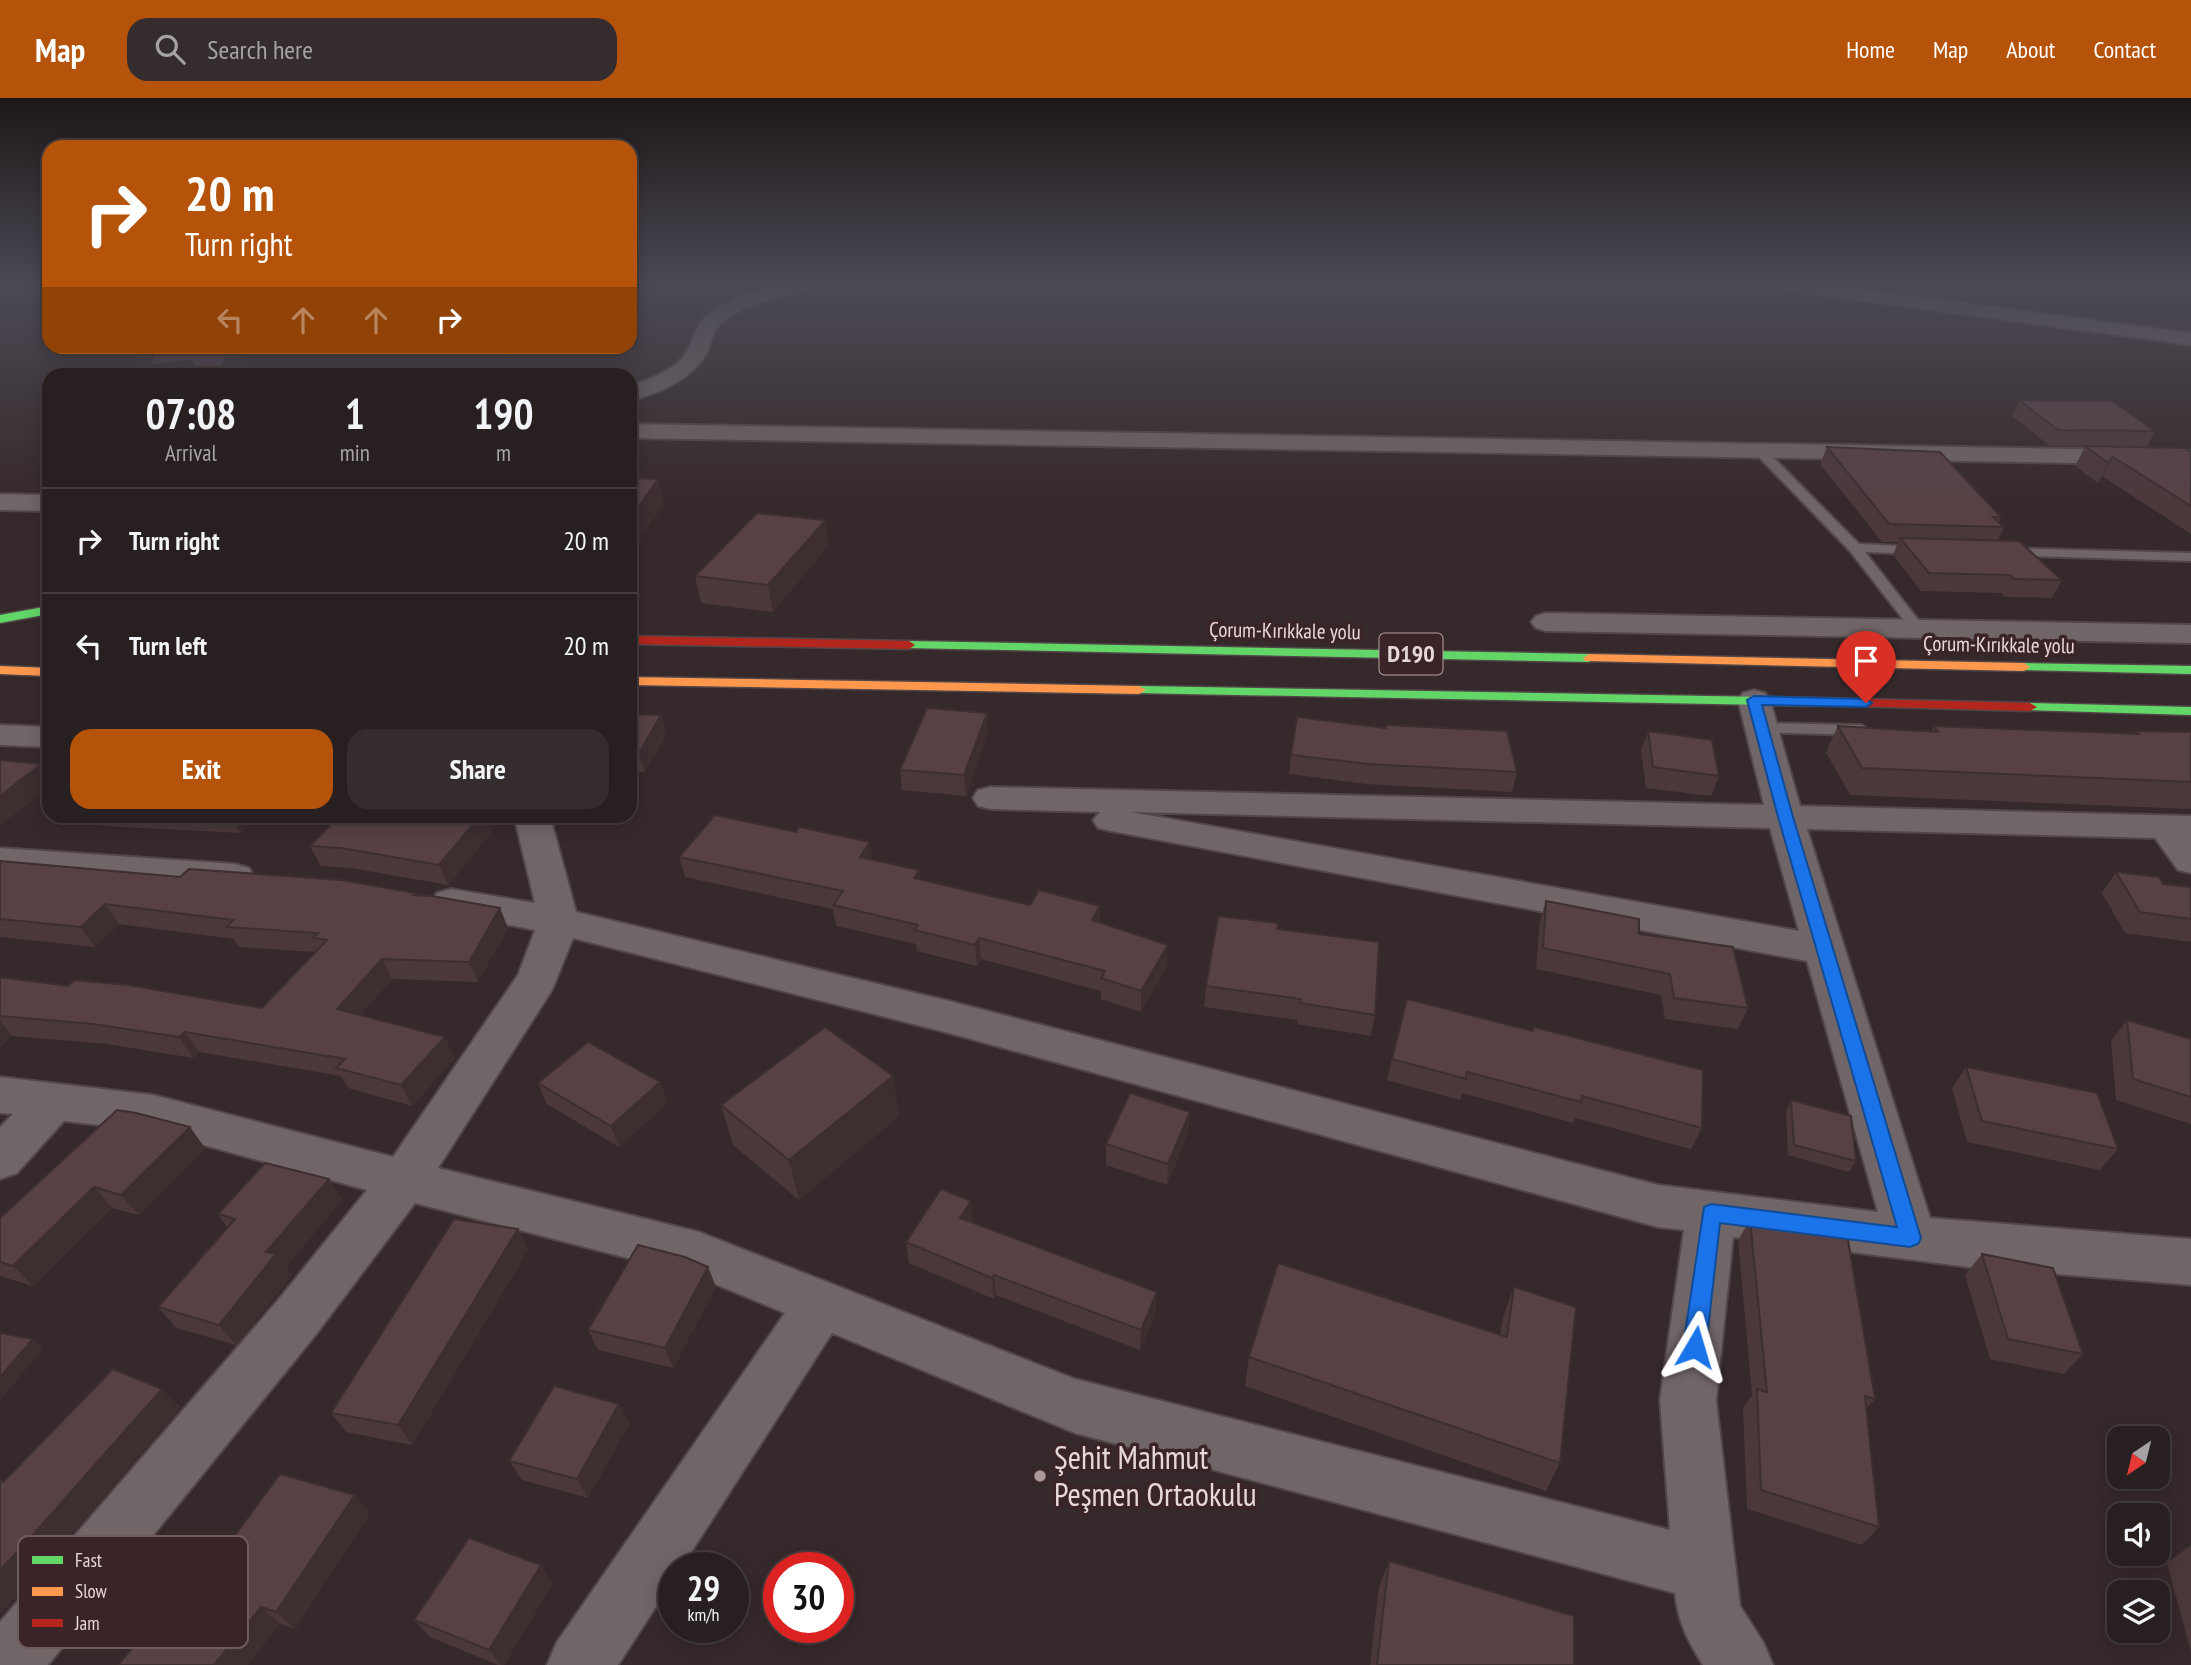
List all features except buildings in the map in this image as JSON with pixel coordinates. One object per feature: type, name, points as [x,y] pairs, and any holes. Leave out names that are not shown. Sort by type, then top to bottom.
[{"type":"highway","points":[[0,619],[42,611]]},
{"type":"highway","points":[[0,630],[24,631]]},
{"type":"highway","name":"Çorum-Kırıkkale yolu","points":[[637,640],[2191,670]]},
{"type":"highway","points":[[0,670],[42,671]]},
{"type":"highway","name":"D190","points":[[637,681],[1758,714],[2191,711]]},
{"type":"highway","points":[[642,699],[690,682]]},
{"type":"street","points":[[637,391],[668,377],[694,356]]},
{"type":"street","points":[[637,431],[2191,458]]},
{"type":"street","points":[[0,502],[42,503]]},
{"type":"street","points":[[1546,622],[2191,634]]},
{"type":"street","points":[[1758,714],[1785,817],[1910,1238]]},
{"type":"street","points":[[0,735],[42,737]]},
{"type":"street","points":[[1825,950],[991,798],[2178,827],[2191,861]]},
{"type":"street","points":[[114,1536],[298,1316],[404,1180],[537,979],[559,921],[534,823]]},
{"type":"street","points":[[0,860],[270,879]]},
{"type":"street","points":[[416,896],[559,921],[949,1017],[1658,1206],[1969,1245],[2191,1262]]},
{"type":"street","points":[[0,1095],[153,1113],[404,1180],[699,1254],[1075,1406],[1704,1570]]},
{"type":"street","points":[[0,1159],[54,1101]]},
{"type":"street","points":[[1711,1213],[1688,1400],[1709,1616],[1740,1665]]},
{"type":"street","points":[[580,1665],[822,1303]]},
{"type":"street","points":[[6,1665],[20,1648]]},
{"type":"lane","points":[[1760,451],[1854,548],[1918,629]]},
{"type":"lane","points":[[1854,548],[1935,550]]},
{"type":"lane","points":[[1989,552],[2191,557]]},
{"type":"lane","points":[[1758,714],[1872,730]]},
{"type":"traffic: fast","points":[[0,619],[42,611]]},
{"type":"traffic: fast","points":[[909,645],[1589,658]]},
{"type":"traffic: fast","points":[[2024,667],[2191,670]]},
{"type":"traffic: fast","points":[[1139,690],[1817,702]]},
{"type":"traffic: fast","points":[[2030,707],[2191,711]]},
{"type":"traffic: slow","points":[[1589,658],[2024,667]]},
{"type":"traffic: slow","points":[[0,670],[42,672]]},
{"type":"traffic: slow","points":[[637,681],[1139,690]]},
{"type":"traffic: jam","points":[[637,640],[909,645]]},
{"type":"traffic: jam","points":[[1817,702],[2030,707]]},
{"type":"place","name":"Şehit Mahmut Peşmen Ortaokulu","points":[[1040,1476]]},
{"type":"route","points":[[1695,1347],[1711,1213],[1910,1238],[1785,817],[1754,700],[1866,703]]}]
